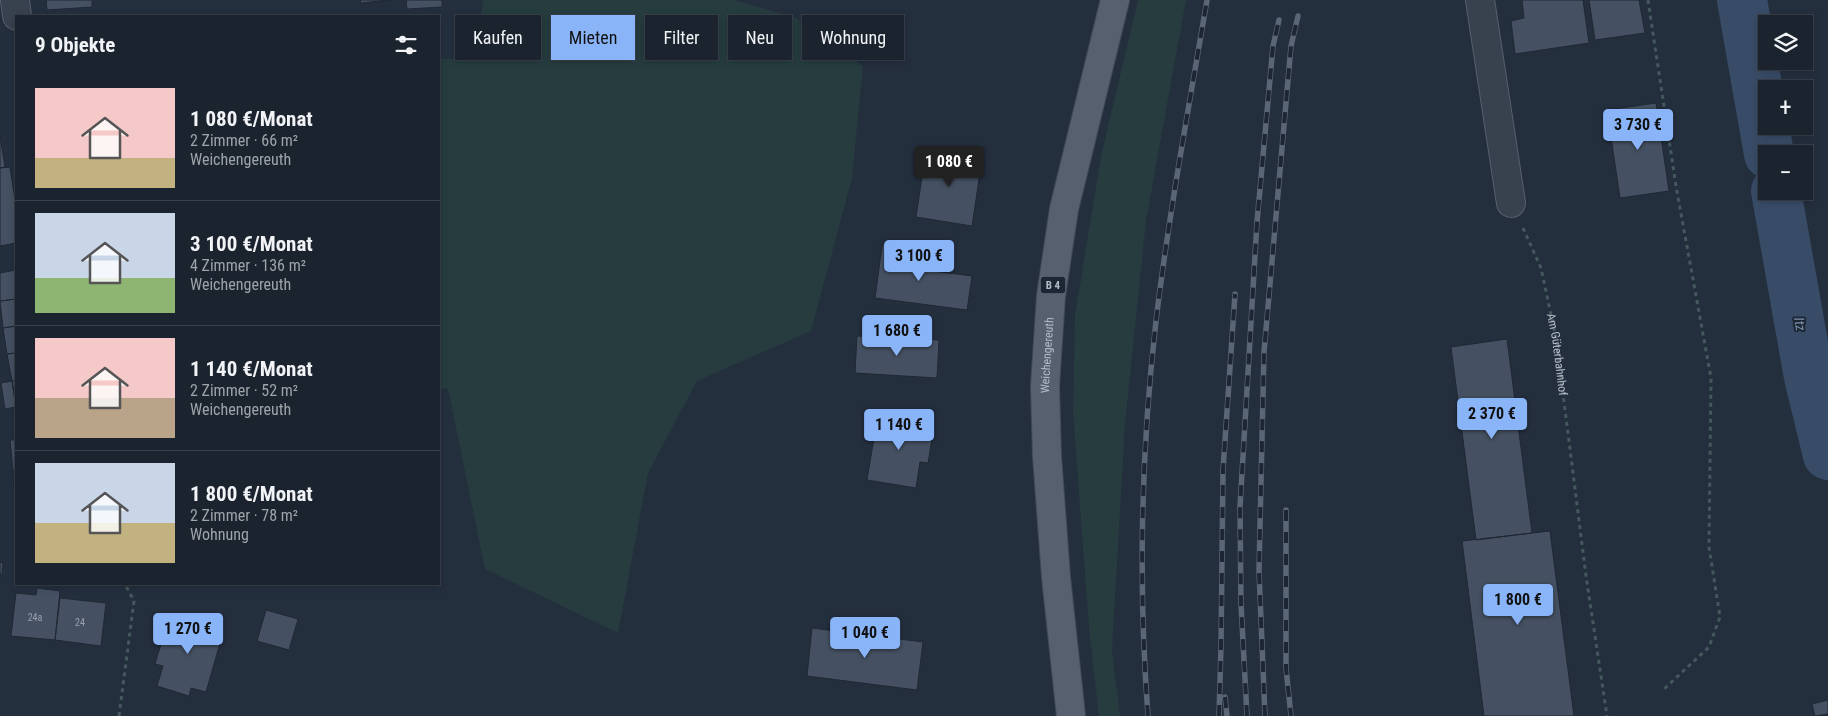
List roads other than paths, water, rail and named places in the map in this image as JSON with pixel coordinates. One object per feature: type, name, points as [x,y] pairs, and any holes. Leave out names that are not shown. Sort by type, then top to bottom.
[{"type":"main road","name":"Weichengereuth","points":[[1071,716],[1047,456],[1045,386],[1051,296],[1064,209],[1115,0]]},
{"type":"street","points":[[15,0],[17,15]]},
{"type":"street","points":[[1480,0],[1511,203]]},
{"type":"waterway","name":"Itz","points":[[1742,0],[1767,145]]},
{"type":"waterway","name":"Itz","points":[[1778,200],[1809,377],[1828,455]]},
{"type":"railway","points":[[1148,716],[1142,568],[1144,469],[1151,370],[1167,240],[1207,0]]},
{"type":"railway","points":[[1265,716],[1259,571],[1264,352],[1291,46],[1298,16]]},
{"type":"railway","points":[[1247,716],[1241,604],[1240,507],[1257,222],[1273,46],[1279,20]]},
{"type":"railway","points":[[1219,716],[1223,470],[1235,294]]},
{"type":"railway","points":[[1286,510],[1286,668],[1291,716]]},
{"type":"railway","points":[[1225,697],[1227,716]]}]
